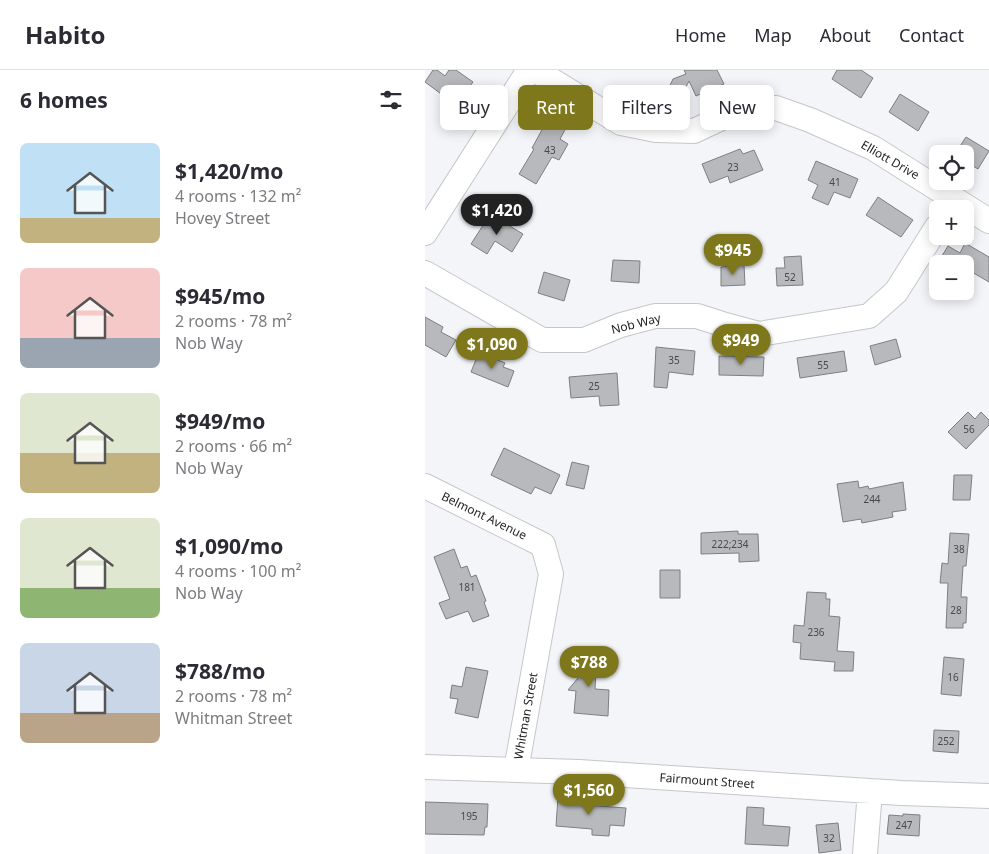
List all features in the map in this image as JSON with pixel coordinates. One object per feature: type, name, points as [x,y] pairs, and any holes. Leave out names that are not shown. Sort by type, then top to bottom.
[{"type":"street","points":[[425,233],[529,70]]},
{"type":"street","name":"Elliott Drive","points":[[535,70],[621,123],[656,130],[694,131],[730,114],[776,108],[810,120],[873,148],[947,200]]},
{"type":"street","name":"Elliott Drive","points":[[974,214],[989,221]]},
{"type":"street","name":"Nob Way","points":[[425,273],[542,340],[584,340],[621,325],[655,316],[697,316],[759,334],[869,316],[896,292],[929,240]]},
{"type":"street","name":"Belmont Avenue","points":[[425,486],[543,545]]},
{"type":"street","name":"Whitman Street","points":[[517,770],[551,574],[543,545]]},
{"type":"street","name":"Fairmount Street","points":[[425,767],[579,772],[870,791],[989,796]]},
{"type":"street","points":[[989,779],[989,796]]},
{"type":"street","points":[[865,854],[870,791]]},
{"type":"building","points":[[433,70],[437,70],[445,76],[449,70],[456,70],[473,82],[471,85],[440,85],[440,93],[425,82]]},
{"type":"building","points":[[684,70],[717,70],[724,84],[700,85],[700,94],[696,96],[689,81],[687,85],[670,85],[673,79],[686,74]]},
{"type":"building","points":[[837,70],[861,70],[873,78],[861,98],[832,79]]},
{"type":"building","points":[[900,94],[929,112],[918,131],[889,112]]},
{"type":"building","points":[[542,130],[565,130],[560,139],[568,144],[559,160],[552,157],[536,184],[519,174],[534,149],[532,148]]},
{"type":"building","points":[[966,137],[989,151],[978,169],[974,167],[974,145],[961,145]]},
{"type":"building","points":[[740,149],[743,154],[754,150],[763,170],[730,183],[728,176],[710,183],[702,164]]},
{"type":"building","points":[[816,161],[858,179],[850,198],[834,192],[828,205],[812,198],[818,185],[808,180]]},
{"type":"building","points":[[878,197],[913,220],[901,237],[866,215]]},
{"type":"building","points":[[487,219],[494,224],[498,219],[523,234],[512,252],[495,241],[487,254],[471,244]]},
{"type":"building","points":[[964,245],[968,245],[989,257],[989,282],[974,273],[974,255],[942,255],[948,246],[960,253]]},
{"type":"building","points":[[801,256],[803,285],[777,286],[776,268],[785,268],[784,257]]},
{"type":"building","points":[[613,260],[640,261],[639,283],[611,281]]},
{"type":"building","points":[[744,265],[745,285],[721,286],[721,267]]},
{"type":"building","points":[[544,272],[570,280],[564,301],[538,293]]},
{"type":"building","points":[[425,317],[443,327],[441,332],[456,340],[446,357],[425,345]]},
{"type":"building","points":[[896,339],[901,357],[875,365],[870,346]]},
{"type":"building","points":[[656,347],[695,351],[693,375],[669,372],[667,388],[654,387]]},
{"type":"building","points":[[844,351],[847,371],[800,378],[797,358]]},
{"type":"building","points":[[479,352],[505,363],[503,367],[514,371],[508,387],[471,372]]},
{"type":"building","points":[[719,356],[764,357],[763,376],[719,375]]},
{"type":"building","points":[[617,373],[619,405],[600,406],[599,396],[571,398],[569,377]]},
{"type":"building","points":[[968,412],[975,419],[981,412],[989,420],[989,425],[966,449],[948,432]]},
{"type":"building","points":[[504,448],[560,475],[551,494],[535,487],[531,494],[491,475]]},
{"type":"building","points":[[572,462],[589,466],[584,489],[566,485]]},
{"type":"building","points":[[954,475],[972,475],[970,500],[953,500]]},
{"type":"building","points":[[858,481],[859,488],[868,486],[869,489],[903,482],[906,510],[892,512],[893,517],[862,523],[861,519],[843,522],[837,484]]},
{"type":"building","points":[[738,531],[738,534],[758,534],[759,561],[739,562],[739,553],[701,554],[701,533]]},
{"type":"building","points":[[950,533],[969,534],[966,566],[963,566],[961,597],[967,597],[966,623],[963,623],[963,628],[946,628],[948,583],[940,583],[942,563],[948,564]]},
{"type":"building","points":[[454,549],[461,568],[467,566],[471,577],[476,575],[486,601],[484,602],[489,616],[473,622],[468,611],[446,619],[439,603],[450,599],[434,557]]},
{"type":"building","points":[[660,570],[680,570],[680,598],[660,598]]},
{"type":"building","points":[[807,592],[826,593],[826,599],[830,599],[829,616],[840,617],[837,651],[854,652],[853,671],[834,671],[835,662],[800,659],[801,643],[793,642],[794,625],[804,626]]},
{"type":"building","points":[[579,651],[597,652],[595,689],[609,690],[608,716],[574,713],[576,691],[568,690],[578,678]]},
{"type":"building","points":[[944,657],[964,659],[961,696],[941,694]]},
{"type":"building","points":[[466,667],[488,671],[478,718],[455,713],[458,699],[450,698],[452,685],[462,687]]},
{"type":"building","points":[[934,730],[959,731],[958,753],[933,751]]},
{"type":"building","points":[[558,797],[586,799],[585,805],[626,808],[624,826],[610,825],[609,836],[592,835],[592,829],[556,826]]},
{"type":"building","points":[[425,802],[488,804],[487,827],[485,827],[484,835],[425,834]]},
{"type":"building","points":[[747,807],[764,808],[763,825],[790,827],[788,846],[745,844]]},
{"type":"building","points":[[903,814],[920,815],[919,836],[887,834],[889,815],[903,816]]},
{"type":"building","points":[[838,823],[841,850],[819,853],[816,825]]}]
